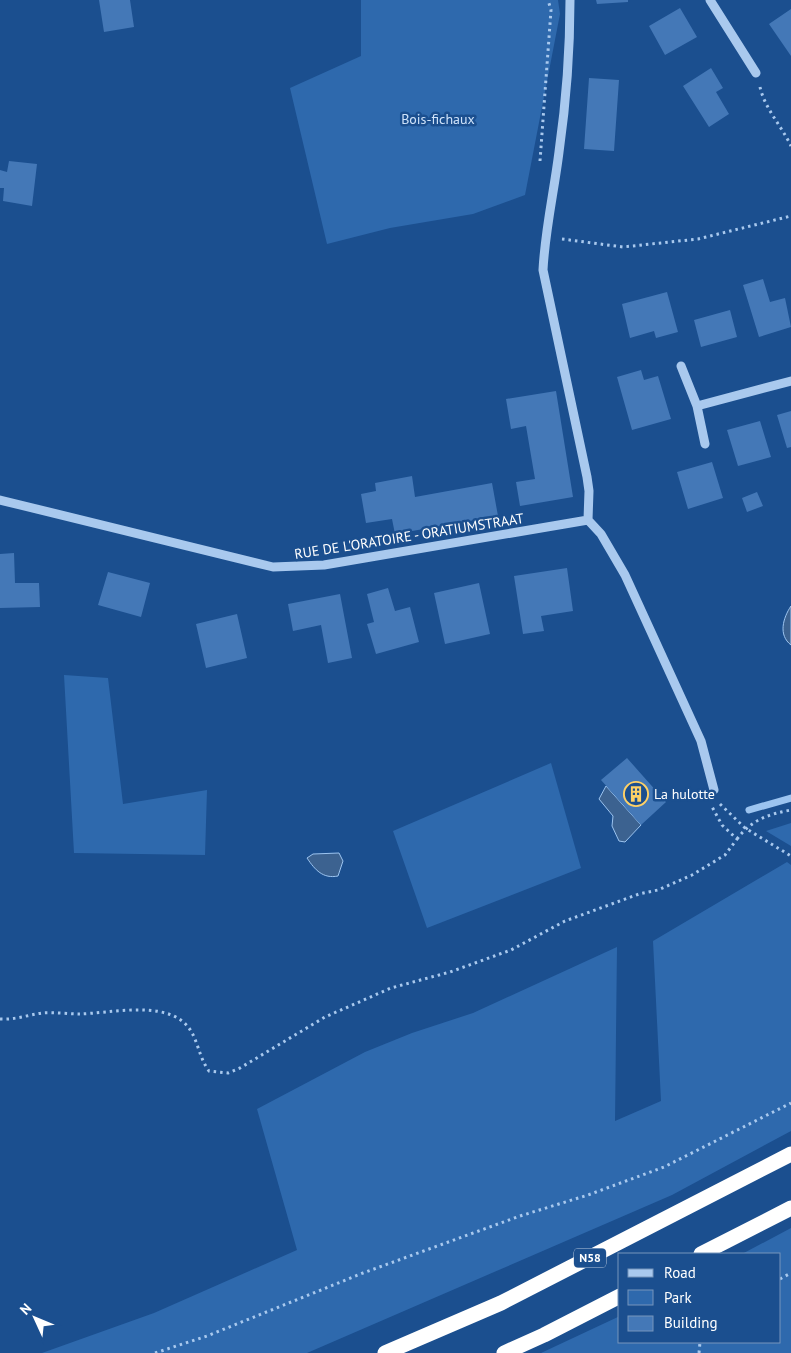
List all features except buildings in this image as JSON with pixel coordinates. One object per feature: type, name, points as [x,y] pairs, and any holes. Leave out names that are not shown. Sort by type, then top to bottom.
[{"type":"highway","name":"N58","points":[[385,1353],[501,1304],[791,1154]]},
{"type":"highway","points":[[703,1253],[791,1208]]},
{"type":"highway","points":[[504,1353],[618,1297]]},
{"type":"street","points":[[570,0],[570,29],[560,150],[546,238],[543,270],[587,477],[589,491],[588,520],[601,534],[625,575],[701,741],[714,790]]},
{"type":"street","points":[[710,0],[756,73]]},
{"type":"street","points":[[681,366],[697,406],[704,444]]},
{"type":"street","points":[[697,406],[791,381]]},
{"type":"street","name":"RUE DE L'ORATOIRE - ORATIUMSTRAAT","points":[[0,500],[274,567],[324,565],[588,520]]},
{"type":"path","points":[[540,164],[551,10],[548,0]]},
{"type":"path","points":[[756,73],[763,102],[785,133],[791,146]]},
{"type":"path","points":[[546,238],[623,247],[698,239],[791,216]]},
{"type":"path","points":[[714,790],[716,801],[745,828],[791,856]]},
{"type":"path","points":[[709,802],[722,825],[737,839]]},
{"type":"path","points":[[0,1019],[42,1013],[81,1014],[134,1010],[160,1012],[182,1020],[194,1035],[201,1060],[209,1071],[228,1073],[240,1068],[257,1056],[325,1017],[391,988],[450,972],[502,953],[565,921],[639,894],[658,890],[692,875],[725,855],[745,828],[767,815],[791,810]]},
{"type":"path","points":[[156,1353],[207,1336],[363,1273],[520,1216],[588,1195],[664,1167],[791,1103]]},
{"type":"green space","name":"Bois-fichaux","points":[[361,0],[558,0],[560,14],[525,195],[473,214],[390,228],[327,244],[290,88],[361,56]]},
{"type":"green space","points":[[64,675],[108,678],[123,804],[207,790],[205,855],[74,853]]},
{"type":"green space","points":[[551,763],[581,868],[427,928],[393,831]]},
{"type":"green space","points":[[791,823],[791,846],[766,831]]},
{"type":"green space","points":[[787,862],[791,865],[791,1131],[672,1195],[307,1353],[42,1353],[154,1313],[297,1250],[257,1109],[365,1052],[412,1033],[473,1013],[617,947],[615,1121],[661,1101],[653,941]]},
{"type":"green space","points":[[791,1228],[791,1353],[541,1353],[618,1317],[618,1343],[781,1343],[781,1253],[744,1253]]},
{"type":"shaded area","points":[[791,606],[791,645],[784,636],[783,626]]},
{"type":"shaded area","points":[[606,786],[641,825],[625,842],[619,841],[612,826],[613,816],[599,799]]},
{"type":"shaded area","points":[[339,853],[343,861],[338,876],[333,877],[320,873],[307,858],[313,854]]},
{"type":"waterway","points":[[749,810],[791,798]]},
{"type":"place","name":"La hulotte","points":[[636,794]]}]
